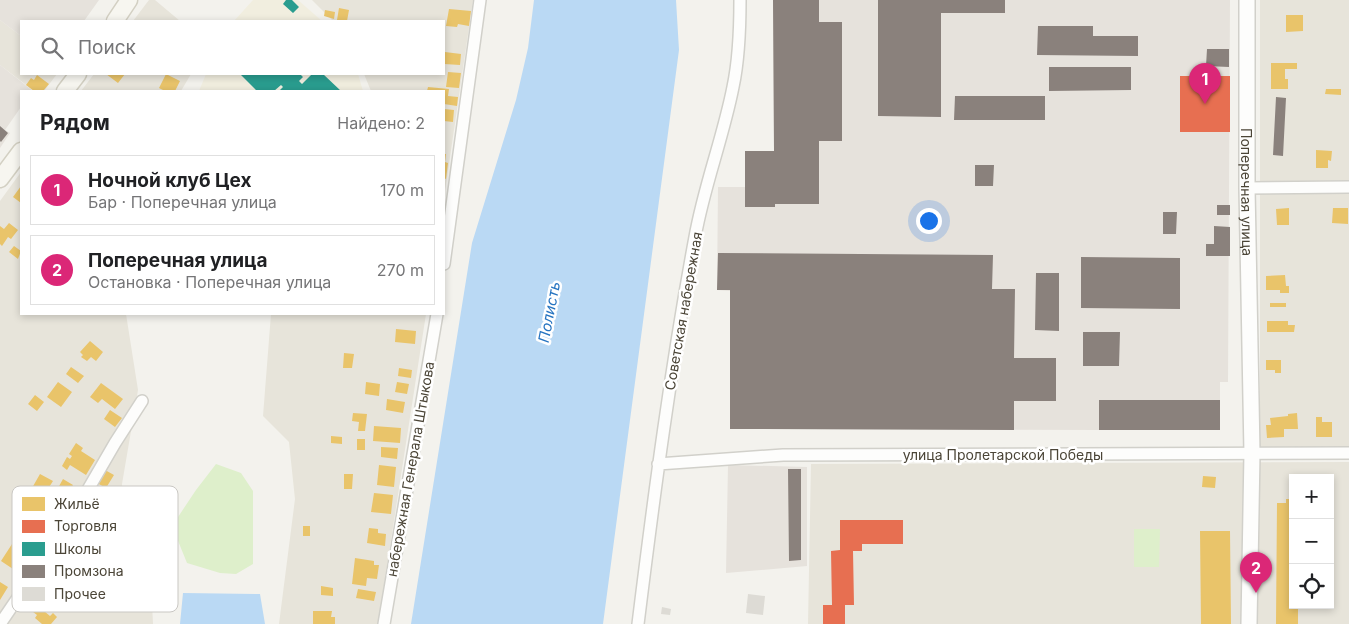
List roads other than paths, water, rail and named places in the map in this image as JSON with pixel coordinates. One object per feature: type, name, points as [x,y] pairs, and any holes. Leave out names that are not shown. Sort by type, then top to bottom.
[{"type":"main road","points":[[115,20],[129,0]]},
{"type":"main road","points":[[66,90],[77,75]]},
{"type":"main road","points":[[0,179],[20,151]]},
{"type":"street","points":[[445,257],[480,0]]},
{"type":"street","name":"Советская набережная","points":[[638,624],[658,464],[695,236],[706,187],[734,86],[740,32],[740,0]]},
{"type":"street","name":"Поперечная улица","points":[[1247,0],[1252,453],[1249,624]]},
{"type":"street","points":[[1248,188],[1349,188]]},
{"type":"street","name":"набережная Генерала Штыкова","points":[[384,624],[437,315]]},
{"type":"street","points":[[90,486],[142,401]]},
{"type":"street","name":"улица Пролетарской Победы","points":[[658,464],[783,455],[1349,453]]},
{"type":"street","points":[[0,624],[12,606]]},
{"type":"water","name":"Полисть","points":[[534,0],[676,0],[679,50],[603,624],[411,624],[472,243],[516,100],[528,48]]},
{"type":"water","points":[[183,593],[260,594],[265,624],[180,624]]},
{"type":"place","name":"Ночной клуб Цех","points":[[1205,104]]},
{"type":"place","name":"Поперечная улица","points":[[1256,593]]}]
